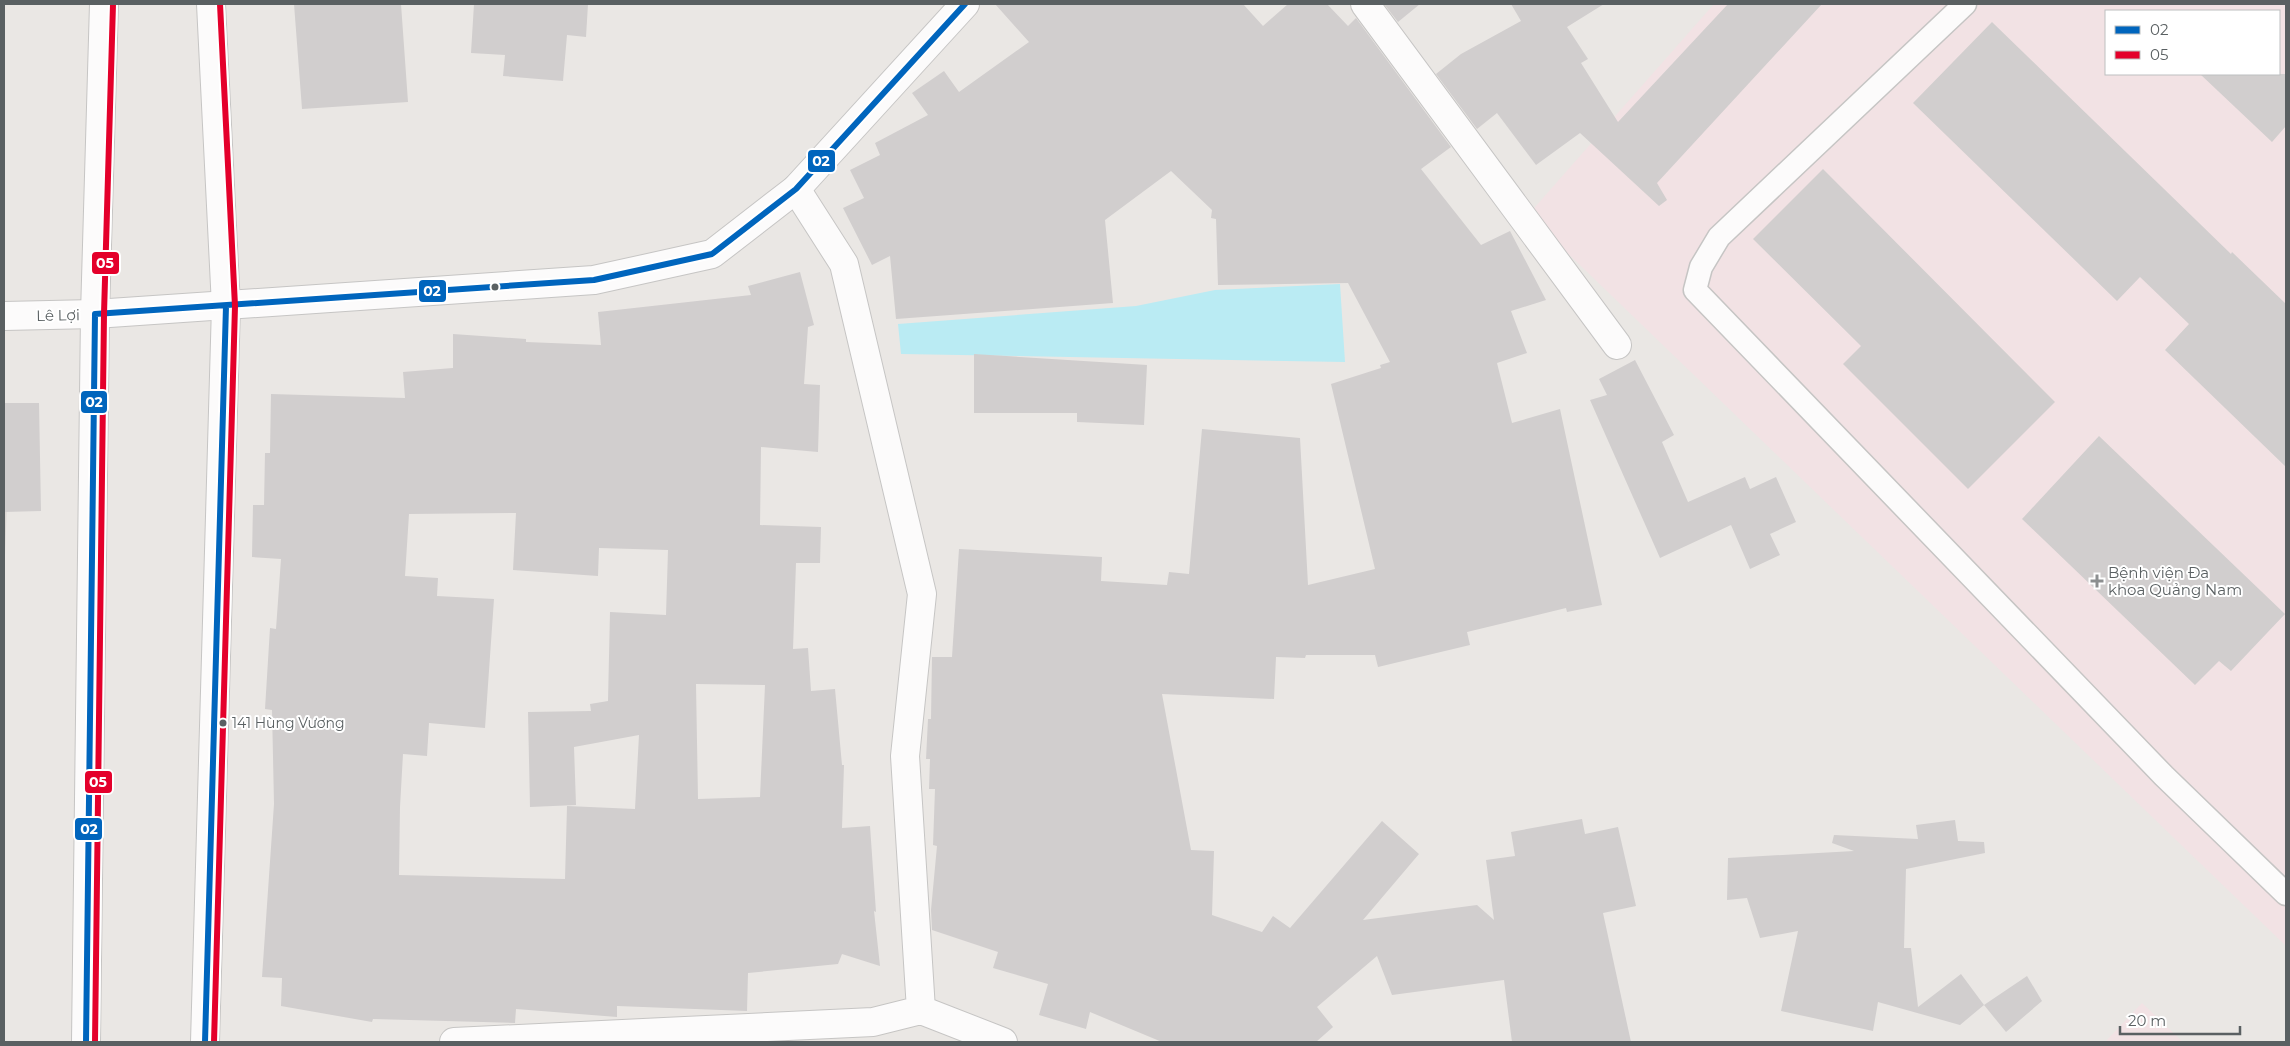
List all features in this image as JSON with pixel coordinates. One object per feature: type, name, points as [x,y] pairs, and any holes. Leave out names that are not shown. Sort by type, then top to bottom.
[{"type":"street","points":[[86,1042],[94,314],[104,4]]},
{"type":"street","points":[[205,1042],[226,306],[211,4]]},
{"type":"street","name":"Lê Lợi","points":[[4,316],[94,314],[226,306],[594,280],[712,254],[796,189],[965,4]]},
{"type":"street","points":[[1365,4],[1617,345]]},
{"type":"street","points":[[796,189],[844,264],[922,594],[905,756],[922,1010]]},
{"type":"street","points":[[454,1042],[581,1039],[873,1022],[922,1010],[1003,1042]]},
{"type":"lane","points":[[1965,4],[1719,237],[1700,267],[1696,290],[2164,776],[2286,894]]},
{"type":"shaded area","name":"Bệnh viện Đa khoa Quảng Nam","points":[[1714,4],[2286,4],[2286,946],[1528,215]]},
{"type":"shaded area","points":[[4,413],[10,424],[4,581]]},
{"type":"shaded area","points":[[2142,1003],[2183,1042],[2105,1042]]},
{"type":"water","points":[[1340,284],[1345,362],[901,354],[898,324],[1136,306],[1215,290]]},
{"type":"building","points":[[294,4],[401,4],[408,102],[302,109]]},
{"type":"building","points":[[474,4],[588,4],[586,37],[567,35],[563,81],[503,76],[505,55],[471,53]]},
{"type":"building","points":[[995,4],[1243,4],[1263,26],[1288,4],[1327,4],[1348,26],[1356,18],[1451,147],[1421,169],[1481,245],[1510,231],[1546,300],[1511,311],[1527,353],[1497,363],[1512,423],[1560,409],[1602,605],[1567,612],[1566,608],[1467,632],[1470,645],[1378,667],[1375,655],[1306,655],[1305,658],[1276,657],[1274,699],[1162,694],[1191,850],[1214,851],[1212,915],[1262,932],[1273,916],[1290,928],[1382,821],[1419,854],[1363,920],[1477,905],[1494,920],[1486,860],[1515,856],[1511,832],[1582,819],[1585,834],[1618,827],[1636,906],[1603,913],[1631,1042],[1512,1042],[1504,980],[1392,995],[1377,956],[1317,1007],[1333,1027],[1316,1042],[1162,1042],[1090,1012],[1086,1029],[1039,1015],[1048,984],[993,968],[998,952],[932,930],[931,910],[937,846],[933,845],[935,789],[929,789],[930,759],[926,759],[928,719],[931,719],[932,657],[952,657],[959,549],[1102,557],[1101,581],[1167,585],[1169,572],[1189,574],[1202,429],[1300,438],[1308,585],[1375,569],[1331,384],[1381,368],[1380,365],[1390,362],[1348,283],[1218,285],[1216,219],[1211,218],[1212,210],[1171,171],[1105,220],[1113,303],[896,319],[890,256],[872,265],[843,208],[864,198],[850,170],[880,155],[875,143],[928,115],[912,93],[944,71],[959,92],[1029,42]]},
{"type":"building","points":[[1384,4],[1420,4],[1398,22]]},
{"type":"building","points":[[1511,4],[1604,4],[1567,27],[1588,59],[1581,63],[1618,122],[1728,4],[1822,4],[1657,183],[1667,200],[1659,206],[1580,133],[1536,165],[1497,113],[1477,129],[1436,74],[1461,54],[1521,21]]},
{"type":"building","points":[[1992,22],[2231,254],[2232,252],[2286,304],[2286,467],[2165,350],[2189,324],[2140,277],[2117,301],[1913,103]]},
{"type":"building","points":[[2286,74],[2286,126],[2272,142],[2201,75]]},
{"type":"building","points":[[1823,169],[2055,402],[1968,489],[1843,364],[1861,346],[1753,239]]},
{"type":"building","points":[[800,272],[814,325],[808,327],[804,384],[820,385],[818,452],[761,447],[760,525],[821,527],[820,563],[796,563],[793,649],[808,648],[811,691],[835,689],[842,765],[844,765],[842,828],[870,826],[876,912],[874,911],[880,966],[842,954],[838,964],[748,973],[747,1011],[617,1006],[617,1017],[516,1009],[515,1023],[373,1019],[372,1022],[281,1006],[282,978],[262,977],[274,804],[272,710],[265,709],[270,628],[276,629],[281,559],[252,557],[253,505],[264,505],[265,453],[270,453],[271,394],[405,398],[403,372],[453,368],[453,334],[526,339],[526,342],[601,345],[598,312],[751,295],[748,286]],"holes":[[[516,513],[513,570],[598,576],[599,548],[668,550],[666,615],[610,612],[608,701],[590,704],[591,711],[528,712],[530,807],[576,805],[574,747],[639,735],[635,809],[567,806],[565,879],[399,875],[403,754],[427,756],[429,723],[485,728],[494,599],[437,596],[438,578],[405,576],[409,514]],[[696,684],[765,685],[760,797],[698,799]]]},
{"type":"building","points":[[974,354],[1147,365],[1144,425],[1077,422],[1077,413],[974,413]]},
{"type":"building","points":[[1635,360],[1674,435],[1662,442],[1688,502],[1745,477],[1750,489],[1776,477],[1796,522],[1770,534],[1780,555],[1750,569],[1731,525],[1660,558],[1590,400],[1607,395],[1599,379]]},
{"type":"building","points":[[4,403],[39,403],[41,511],[4,512]]},
{"type":"building","points":[[2099,436],[2285,614],[2231,671],[2219,661],[2195,685],[2022,519]]},
{"type":"building","points":[[1955,820],[1958,841],[1984,842],[1985,853],[1906,869],[1904,948],[1911,948],[1918,1007],[1961,974],[1984,1005],[1960,1025],[1878,1002],[1873,1031],[1781,1011],[1798,931],[1760,938],[1747,898],[1727,900],[1728,858],[1854,851],[1832,843],[1834,835],[1918,839],[1916,825]]},
{"type":"building","points":[[2027,976],[2042,1001],[2006,1032],[1984,1005]]},
{"type":"transit line","name":"05","points":[[95,1042],[104,314],[113,4]]},
{"type":"transit line","name":"05","points":[[214,1042],[235,306],[220,4]]},
{"type":"transit line","name":"02","points":[[86,1042],[95,314],[594,280],[712,254],[796,189],[965,4]]},
{"type":"transit line","name":"02","points":[[205,1042],[226,306]]},
{"type":"place","name":"Bệnh viện Đa khoa Quảng Nam","points":[[2097,581]]},
{"type":"place","name":"141 Hùng Vương","points":[[223,723]]}]
